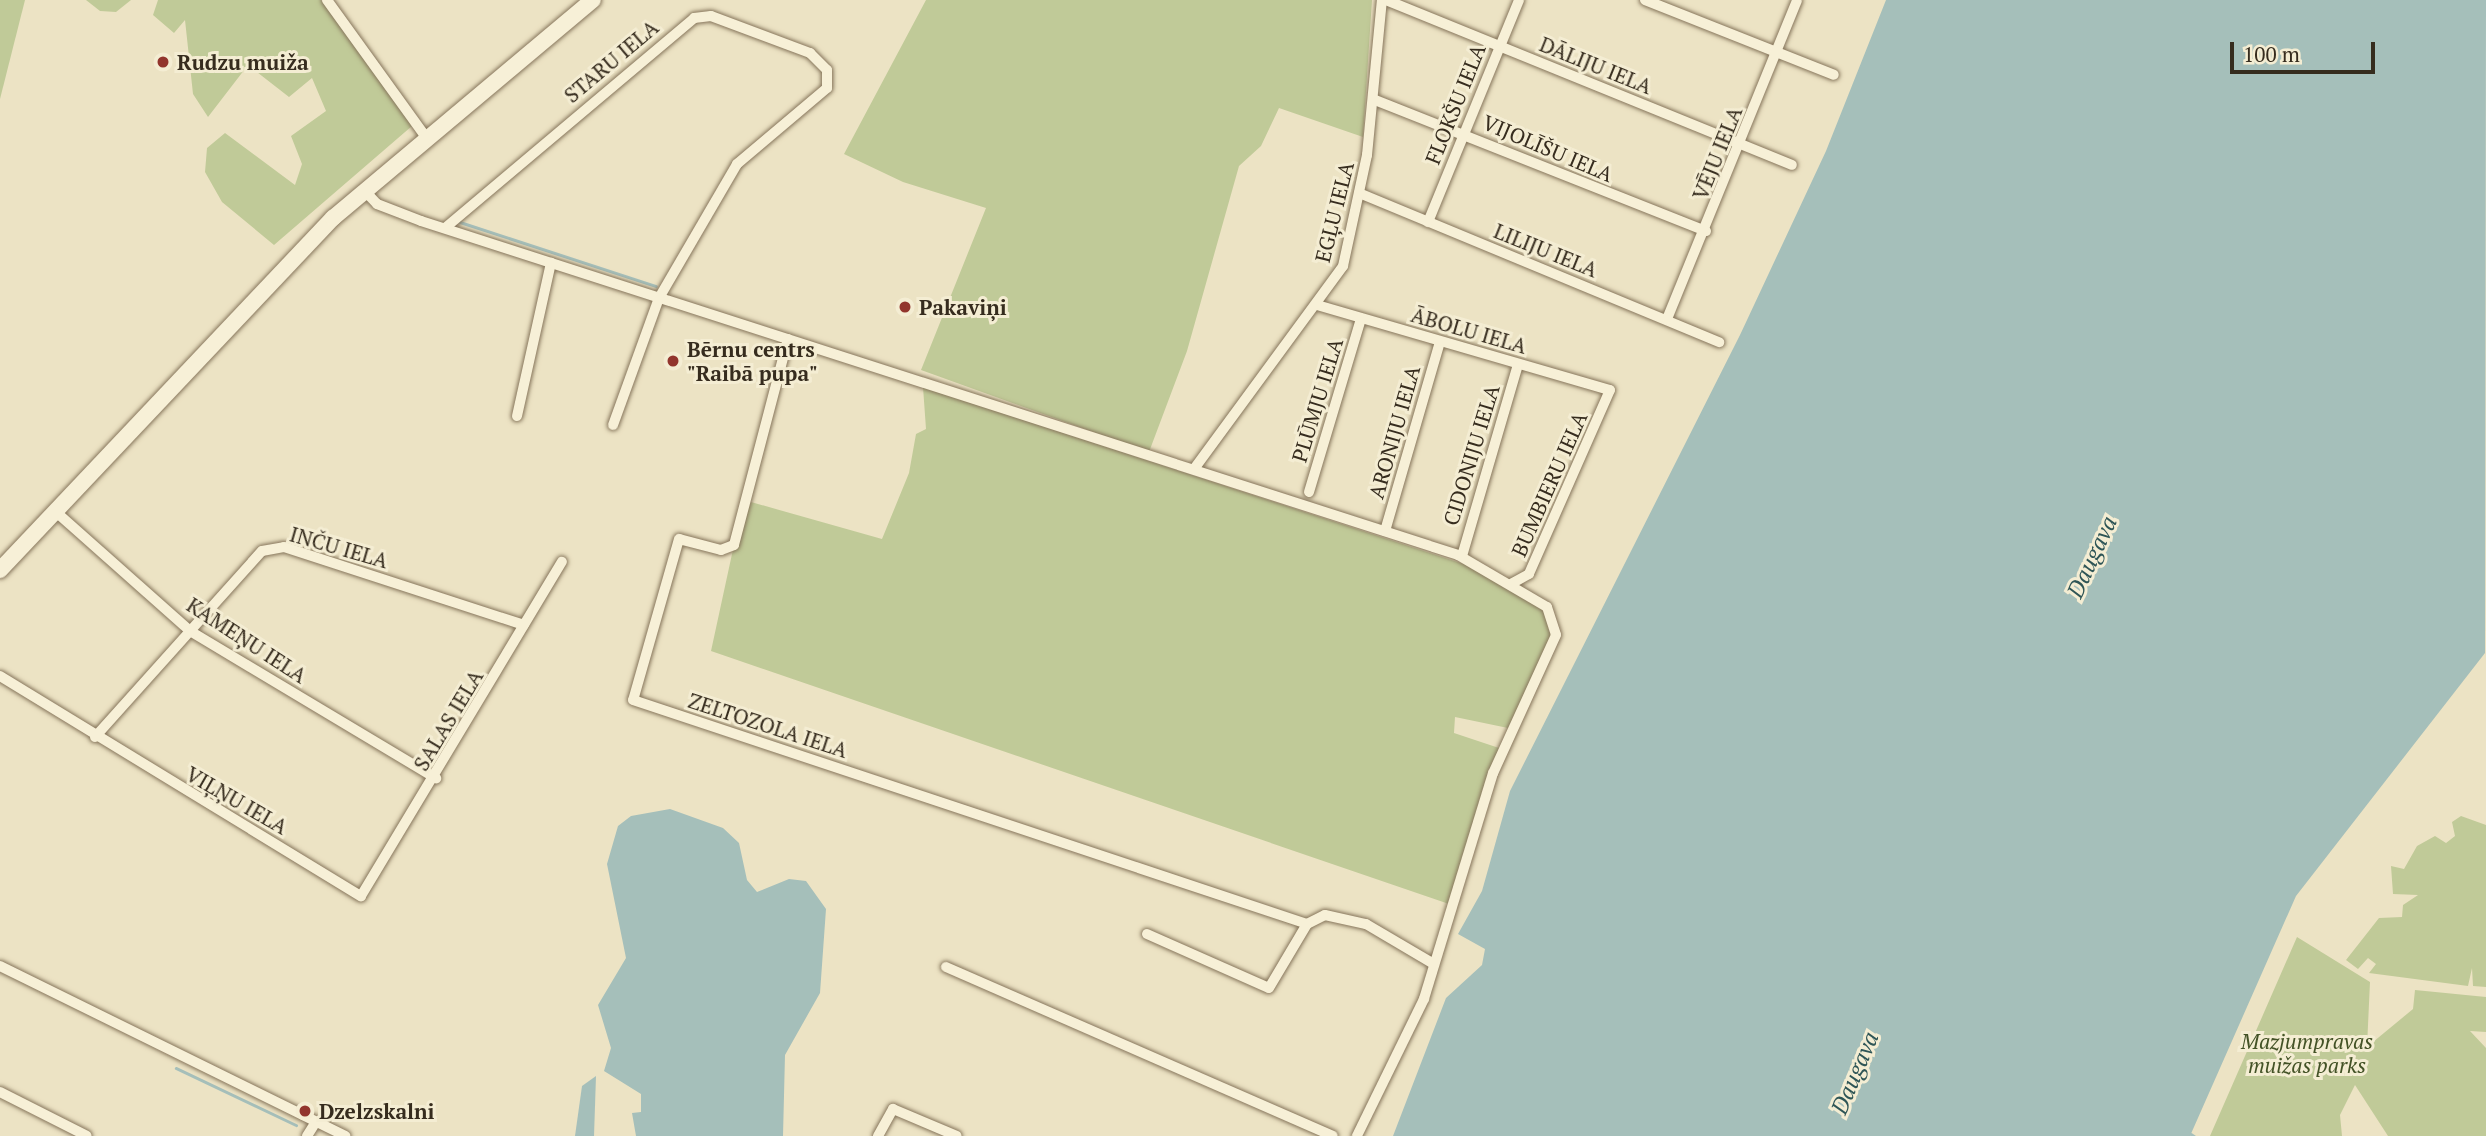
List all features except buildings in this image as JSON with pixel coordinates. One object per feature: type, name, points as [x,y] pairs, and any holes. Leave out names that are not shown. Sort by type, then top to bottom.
[{"type":"main road","points":[[0,570],[364,190],[425,136],[593,0]]},
{"type":"street","points":[[327,0],[425,136]]},
{"type":"street","name":"DĀLIJU IELA","points":[[1384,0],[1793,165]]},
{"type":"street","name":"EGĻU IELA","points":[[1194,469],[1317,305],[1343,266],[1375,100],[1384,0]]},
{"type":"street","name":"FLOKŠU IELA","points":[[1428,222],[1519,0]]},
{"type":"street","points":[[1645,0],[1834,75]]},
{"type":"street","name":"VĒJU IELA","points":[[1667,319],[1742,145],[1797,0]]},
{"type":"street","name":"STARU IELA","points":[[445,229],[694,18],[710,16],[810,53],[827,70],[827,88],[737,164],[659,298]]},
{"type":"street","name":"VIJOLĪŠU IELA","points":[[1375,100],[1706,230]]},
{"type":"street","points":[[364,190],[377,204],[445,229],[1462,556],[1547,607],[1557,625],[1493,773],[1434,964],[1357,1136]]},
{"type":"street","name":"LILIJU IELA","points":[[1359,193],[1719,342]]},
{"type":"street","points":[[517,416],[551,263]]},
{"type":"street","points":[[614,425],[659,298]]},
{"type":"street","name":"ĀBOLU IELA","points":[[1317,305],[1610,390]]},
{"type":"street","name":"PLŪMJU IELA","points":[[1309,492],[1361,319]]},
{"type":"street","name":"ZELTOZOLA IELA","points":[[788,339],[734,545],[721,550],[679,539],[633,700],[1307,925]]},
{"type":"street","name":"ARONIJU IELA","points":[[1385,531],[1440,342]]},
{"type":"street","name":"CIDONIJU IELA","points":[[1462,556],[1518,365]]},
{"type":"street","name":"BUMBIERU IELA","points":[[1511,584],[1530,574],[1610,390]]},
{"type":"street","name":"KAMEŅU IELA","points":[[55,511],[190,631],[436,778]]},
{"type":"street","name":"INČU IELA","points":[[95,737],[262,551],[284,547],[524,625]]},
{"type":"street","name":"SALAS IELA","points":[[362,895],[436,778],[562,562]]},
{"type":"street","name":"VIĻŅU IELA","points":[[0,676],[95,737],[362,895]]},
{"type":"street","points":[[1147,934],[1269,988],[1307,925],[1325,915],[1366,924],[1434,964]]},
{"type":"street","points":[[0,966],[345,1136]]},
{"type":"street","points":[[946,967],[1333,1136]]},
{"type":"street","points":[[0,1092],[87,1136]]},
{"type":"street","points":[[878,1136],[898,1109],[957,1136]]},
{"type":"street","points":[[307,1136],[315,1123]]},
{"type":"green space","points":[[0,0],[25,0],[0,99]]},
{"type":"green space","points":[[86,0],[131,0],[116,12],[100,11]]},
{"type":"green space","points":[[158,0],[321,0],[412,126],[274,245],[222,202],[205,172],[207,148],[225,133],[295,185],[302,164],[291,136],[326,111],[312,78],[289,97],[248,65],[208,117],[193,94],[185,20],[174,33],[153,15]]},
{"type":"green space","points":[[926,0],[1372,0],[1363,137],[1279,108],[1261,146],[1239,166],[1187,351],[1149,452],[921,370],[986,208],[903,182],[844,154]]},
{"type":"green space","points":[[923,387],[1485,571],[1543,610],[1552,640],[1508,728],[1455,717],[1454,733],[1499,748],[1449,904],[711,651],[732,554],[751,502],[882,539],[909,473],[916,434],[926,429]]},
{"type":"green space","points":[[2461,816],[2486,825],[2486,987],[2473,986],[2472,968],[2468,986],[2369,973],[2376,964],[2368,958],[2358,969],[2346,960],[2379,918],[2402,917],[2403,905],[2418,895],[2393,894],[2391,866],[2404,869],[2417,846],[2435,836],[2446,843],[2455,836],[2452,822]]},
{"type":"green space","name":"Mazjumpravas muižas parks","points":[[2297,937],[2370,982],[2367,1047],[2413,1009],[2415,990],[2486,997],[2486,1032],[2470,1031],[2486,1048],[2486,1136],[2388,1136],[2355,1085],[2340,1115],[2342,1136],[2210,1136]]},
{"type":"water","name":"Daugava","points":[[1886,0],[2486,0],[2485,653],[2296,896],[2190,1136],[1393,1136],[1446,998],[1482,965],[1485,949],[1458,934],[1482,891],[1510,791],[1740,335],[1826,151]]},
{"type":"water","points":[[670,809],[723,828],[739,843],[747,880],[757,892],[789,879],[806,881],[826,909],[820,993],[785,1055],[783,1136],[636,1136],[632,1113],[641,1112],[641,1094],[604,1071],[611,1048],[598,1005],[626,958],[607,864],[618,826],[631,816]]},
{"type":"water","points":[[596,1076],[594,1136],[575,1136],[582,1086]]},
{"type":"waterway","points":[[460,222],[656,286]]},
{"type":"waterway","points":[[176,1068],[296,1125]]},
{"type":"place","name":"Rudzu muiža","points":[[163,62]]},
{"type":"place","name":"Pakaviņi","points":[[905,307]]},
{"type":"place","name":"Bērnu centrs \"Raibā pupa\"","points":[[673,361]]},
{"type":"place","name":"Dzelzskalni","points":[[305,1111]]}]
